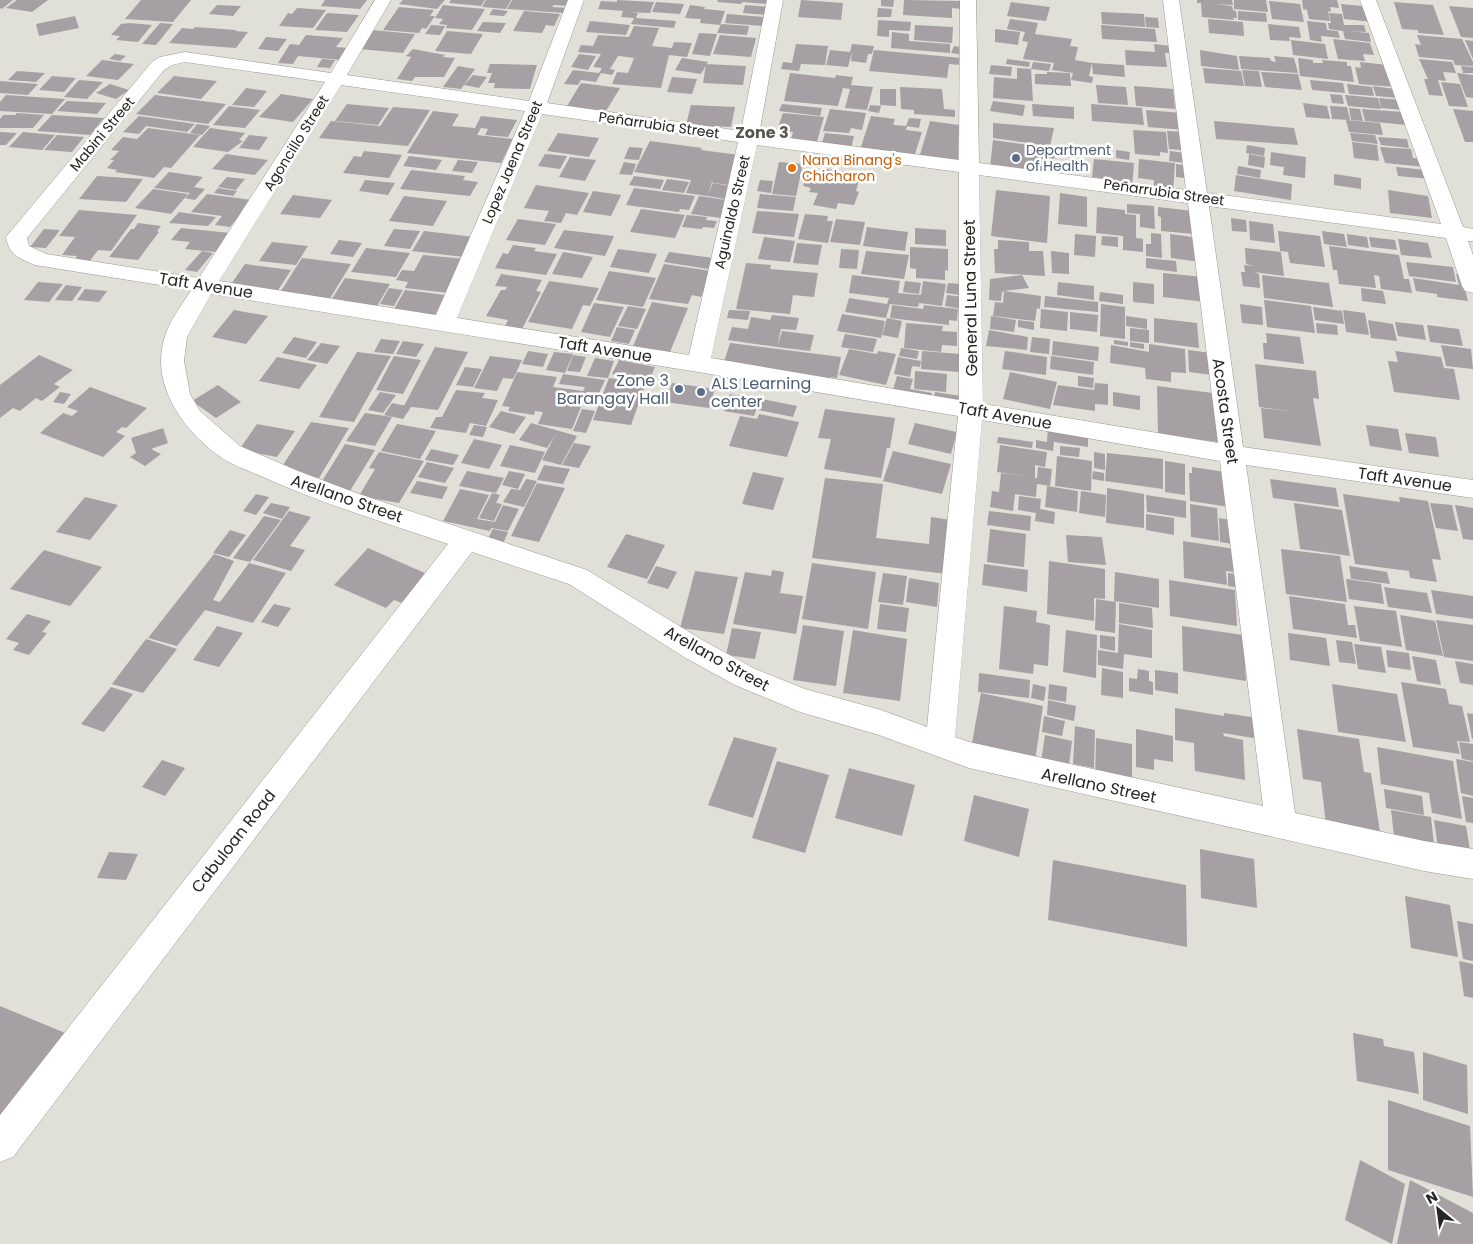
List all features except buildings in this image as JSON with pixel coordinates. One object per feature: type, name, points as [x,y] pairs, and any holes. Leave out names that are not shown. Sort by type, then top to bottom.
[{"type":"street","name":"Agoncillo Street","points":[[206,285],[336,79],[383,0]]},
{"type":"street","name":"Lopez Jaena Street","points":[[444,323],[536,107],[576,0]]},
{"type":"street","name":"Aguinaldo Street","points":[[698,364],[749,138],[775,0]]},
{"type":"street","name":"General Luna Street","points":[[940,744],[971,409],[968,0]]},
{"type":"street","name":"Acosta Street","points":[[1171,0],[1281,823]]},
{"type":"street","points":[[1368,0],[1464,234],[1473,286]]},
{"type":"street","name":"Mabini Street","points":[[16,237],[158,66],[174,59],[185,57],[202,58]]},
{"type":"street","name":"Peñarrubia Street","points":[[202,58],[749,138],[1464,234]]},
{"type":"street","name":"Taft Avenue","points":[[16,237],[17,247],[22,253],[43,260],[698,364],[1232,454],[1473,489]]},
{"type":"street","name":"Arellano Street","points":[[206,285],[187,314],[176,337],[173,361],[178,394],[191,417],[230,452],[288,478],[347,500],[578,577],[694,649],[764,685],[800,700],[881,723],[969,755],[1424,856],[1473,864]]},
{"type":"street","name":"Cabuloan Road","points":[[0,1144],[467,539]]},
{"type":"place","name":"Department of Health","points":[[1016,158]]},
{"type":"place","name":"Nana Binang's Chicharon","points":[[792,168]]},
{"type":"place","name":"Zone 3 Barangay Hall","points":[[679,389]]},
{"type":"place","name":"ALS Learning center","points":[[701,392]]},
{"type":"district","name":"Zone 3","points":[[762,132]]}]
